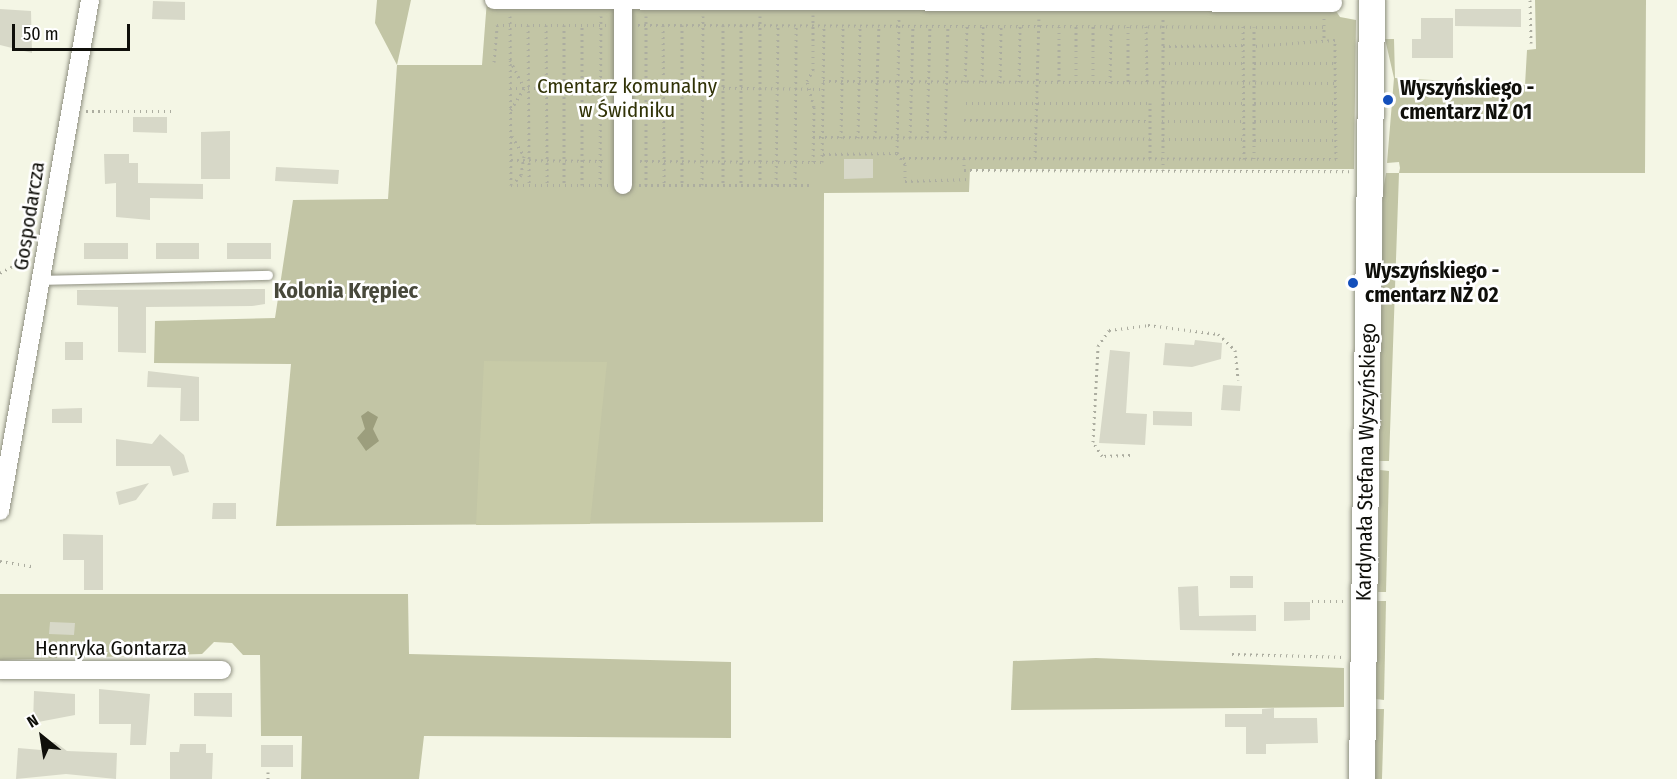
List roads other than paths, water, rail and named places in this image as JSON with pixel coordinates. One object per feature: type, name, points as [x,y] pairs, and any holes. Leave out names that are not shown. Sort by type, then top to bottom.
[{"type":"street","name":"Gospodarcza","points":[[0,511],[90,0]]},
{"type":"street","points":[[494,0],[1333,3]]},
{"type":"street","name":"Kardynała Stefana Wyszyńskiego","points":[[1362,779],[1372,0]]},
{"type":"street","points":[[623,1],[623,185]]},
{"type":"street","name":"Henryka Gontarza","points":[[0,670],[222,670]]},
{"type":"lane","points":[[41,280],[268,275]]},
{"type":"place","name":"Wyszyńskiego - cmentarz NŻ 01","points":[[1388,100]]},
{"type":"place","name":"Wyszyńskiego - cmentarz NŻ 02","points":[[1353,283]]},
{"type":"district","name":"Kolonia Krępiec","points":[[346,291]]},
{"type":"park label","name":"Cmentarz komunalny w Świdniku","points":[[627,98]]}]
